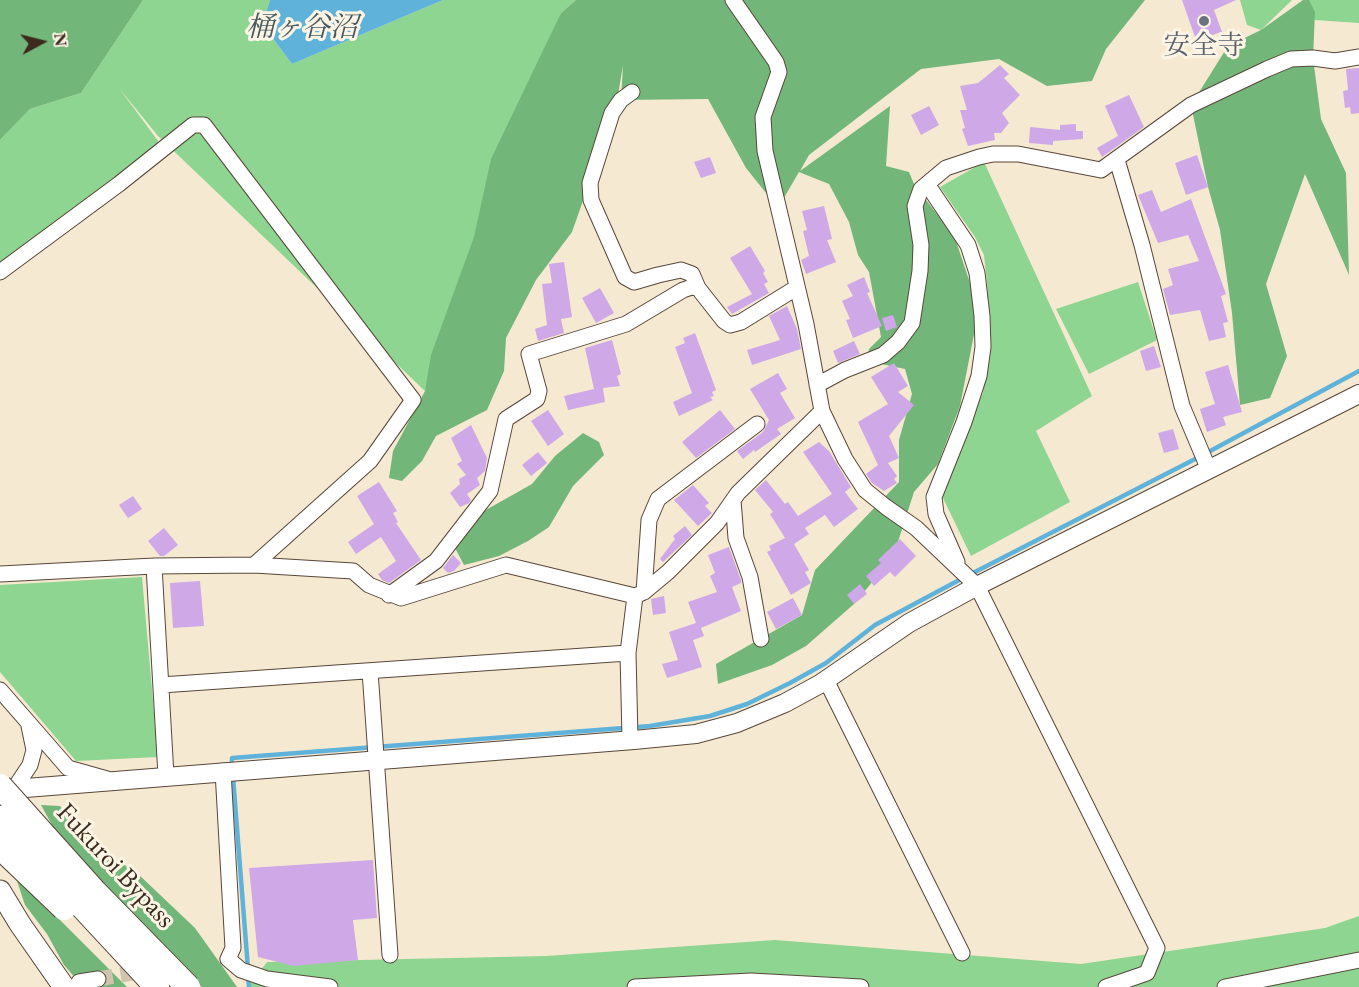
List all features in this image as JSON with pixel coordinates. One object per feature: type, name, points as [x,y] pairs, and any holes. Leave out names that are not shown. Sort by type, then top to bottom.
[{"type":"highway","name":"Fukuroi Bypass","points":[[5,788],[95,892],[188,987]]},
{"type":"highway","name":"Fukuroi Bypass","points":[[0,818],[155,987]]},
{"type":"highway","points":[[0,847],[29,877],[155,987]]},
{"type":"main road","points":[[0,891],[20,924],[72,985]]},
{"type":"street","points":[[733,0],[776,62],[779,72],[763,117],[765,152],[806,324],[822,411],[845,459],[866,490],[916,528],[977,586],[1157,948],[1147,973],[1106,987]]},
{"type":"street","points":[[817,385],[845,370],[883,355],[898,342],[912,323],[920,271],[921,245],[915,206],[921,189],[946,168],[971,158],[993,154],[1018,154],[1101,170],[1191,105],[1291,59],[1312,58],[1335,61],[1359,57]]},
{"type":"street","points":[[632,92],[621,100],[612,113],[590,183],[591,200],[625,277],[634,282],[658,274],[681,270],[692,274],[698,288],[730,326],[741,322],[796,288]]},
{"type":"street","points":[[0,272],[194,125],[204,124],[413,400],[370,461],[254,565]]},
{"type":"street","points":[[1116,160],[1142,245],[1182,406],[1209,470]]},
{"type":"street","points":[[927,184],[968,245],[977,273],[982,316],[983,347],[979,375],[964,422],[934,497],[936,514],[961,571]]},
{"type":"street","points":[[389,595],[436,561],[490,491],[506,419],[537,399],[539,391],[529,354],[626,324],[683,290],[698,288]]},
{"type":"street","points":[[5,788],[696,734],[737,723],[785,703],[826,680],[909,622],[977,586],[1359,394]]},
{"type":"street","points":[[0,574],[154,566],[254,565],[353,571],[369,585],[401,598],[506,566],[639,594],[668,572],[717,523],[738,493],[822,411]]},
{"type":"street","points":[[630,739],[628,653],[649,520],[658,499],[757,424]]},
{"type":"street","points":[[733,500],[736,538],[750,577],[761,639]]},
{"type":"street","points":[[154,566],[166,776]]},
{"type":"street","points":[[161,685],[628,653]]},
{"type":"street","points":[[370,671],[390,955]]},
{"type":"street","points":[[826,680],[962,953]]},
{"type":"street","points":[[0,690],[68,768],[111,780]]},
{"type":"street","points":[[5,788],[30,765],[34,750],[28,723]]},
{"type":"street","points":[[223,771],[233,948],[228,959],[241,970],[267,979],[330,987]]},
{"type":"street","points":[[1225,987],[1359,960]]},
{"type":"street","points":[[72,985],[98,979]]},
{"type":"street","points":[[635,987],[751,981],[821,983],[861,987]]},
{"type":"green space","points":[[0,0],[143,0],[81,93],[30,109],[0,140]]},
{"type":"green space","points":[[143,0],[270,0],[262,24],[292,64],[443,0],[576,0],[561,13],[425,391],[158,136],[119,88],[164,149],[0,272],[0,140],[30,109],[81,93]]},
{"type":"green space","points":[[576,0],[1145,0],[1106,49],[1092,81],[1047,86],[999,59],[921,69],[809,155],[800,171],[890,106],[886,166],[909,172],[914,184],[955,238],[970,283],[976,324],[960,406],[938,464],[914,492],[893,557],[854,604],[806,646],[772,665],[718,684],[716,664],[802,615],[815,570],[899,482],[899,440],[912,394],[905,369],[867,361],[869,349],[881,337],[869,272],[858,255],[849,222],[829,184],[799,172],[778,208],[746,168],[708,99],[621,100],[623,65],[616,107],[572,232],[536,280],[506,338],[504,371],[487,410],[436,436],[422,461],[402,481],[389,478],[393,451],[425,391],[431,355],[474,237],[491,159],[561,13]]},
{"type":"green space","points":[[1240,0],[1292,0],[1261,30],[1247,25]]},
{"type":"green space","points":[[1303,0],[1309,0],[1315,12],[1313,58],[1321,119],[1346,173],[1349,275],[1305,174],[1266,284],[1287,356],[1270,398],[1240,405],[1232,313],[1220,230],[1208,187],[1191,105],[1228,46],[1261,30]]},
{"type":"green space","points":[[1304,0],[1359,0],[1359,23],[1315,20]]},
{"type":"green space","points":[[984,162],[1092,396],[1036,431],[1070,502],[971,556],[942,496],[952,461],[983,393],[990,339],[987,283],[984,255],[975,237],[940,187]]},
{"type":"green space","points":[[1138,282],[1157,340],[1089,374],[1056,309]]},
{"type":"green space","points":[[583,433],[599,442],[604,455],[573,486],[549,527],[499,556],[464,565],[455,548],[468,520],[532,484],[555,456]]},
{"type":"green space","points":[[142,577],[158,757],[76,761],[0,672],[0,585]]},
{"type":"green space","points":[[41,805],[60,806],[92,844],[137,873],[195,928],[237,987],[202,987],[175,966],[69,856]]},
{"type":"green space","points":[[15,875],[127,987],[83,987],[64,965],[47,934],[25,905]]},
{"type":"green space","points":[[1359,916],[1359,987],[248,987],[267,962],[546,956],[775,940],[1081,964],[1325,928]]},
{"type":"water","name":"桶ヶ谷沼","points":[[270,0],[443,0],[292,64],[262,24]]},
{"type":"building","name":"安全寺","points":[[1182,0],[1236,0],[1214,10],[1222,32],[1212,35],[1216,45],[1200,51]]},
{"type":"building","points":[[1000,65],[1009,74],[1004,78],[1020,95],[1002,113],[1009,123],[1001,133],[994,133],[995,140],[968,146],[962,129],[965,128],[960,110],[967,110],[960,86],[978,83]]},
{"type":"building","points":[[1359,68],[1359,113],[1351,114],[1350,107],[1345,108],[1343,91],[1348,90],[1346,69]]},
{"type":"building","points":[[1129,95],[1144,127],[1102,157],[1097,148],[1118,136],[1105,106]]},
{"type":"building","points":[[929,106],[939,125],[921,135],[911,115]]},
{"type":"building","points":[[1076,124],[1076,131],[1083,131],[1083,139],[1053,141],[1053,145],[1029,143],[1030,127],[1060,130],[1060,125]]},
{"type":"building","points":[[1197,155],[1208,187],[1186,195],[1175,163]]},
{"type":"building","points":[[710,157],[716,173],[701,178],[694,162]]},
{"type":"building","points":[[1152,190],[1161,212],[1191,199],[1226,294],[1221,296],[1228,322],[1223,323],[1226,337],[1209,341],[1200,310],[1170,315],[1163,289],[1173,285],[1168,269],[1199,261],[1188,235],[1158,243],[1138,195]]},
{"type":"building","points":[[824,206],[832,239],[827,240],[836,262],[806,274],[801,260],[809,256],[803,231],[807,230],[802,211]]},
{"type":"building","points":[[750,246],[765,271],[763,273],[768,282],[764,284],[769,293],[732,314],[727,307],[752,294],[730,258]]},
{"type":"building","points":[[564,262],[572,317],[561,319],[564,333],[538,341],[535,329],[547,325],[542,284],[552,283],[549,264]]},
{"type":"building","points":[[864,277],[870,292],[867,293],[882,326],[853,338],[846,320],[850,319],[842,301],[853,296],[847,285]]},
{"type":"building","points":[[600,288],[614,313],[596,323],[582,298]]},
{"type":"building","points":[[787,306],[797,329],[801,349],[752,365],[747,350],[780,340],[769,316]]},
{"type":"building","points":[[893,315],[897,327],[886,331],[882,318]]},
{"type":"building","points":[[695,333],[716,390],[712,392],[714,396],[710,397],[713,400],[679,416],[673,402],[692,393],[675,347],[685,343],[683,338]]},
{"type":"building","points":[[612,340],[621,374],[617,376],[620,386],[603,388],[605,402],[568,410],[564,396],[594,389],[585,348]]},
{"type":"building","points":[[854,341],[860,354],[838,363],[833,351]]},
{"type":"building","points":[[1154,346],[1161,367],[1146,371],[1140,351]]},
{"type":"building","points":[[894,363],[908,386],[898,392],[914,405],[889,436],[899,458],[888,463],[897,476],[894,479],[897,483],[884,491],[872,483],[866,474],[878,465],[858,422],[888,404],[871,377]]},
{"type":"building","points":[[1228,365],[1242,412],[1223,417],[1226,425],[1207,432],[1200,409],[1215,404],[1205,372]]},
{"type":"building","points":[[778,373],[787,389],[780,393],[795,418],[777,429],[781,434],[743,459],[737,451],[763,432],[769,420],[750,389]]},
{"type":"building","points":[[548,410],[564,434],[548,446],[531,421]]},
{"type":"building","points":[[720,410],[735,429],[696,458],[682,442]]},
{"type":"building","points":[[471,425],[487,458],[485,471],[477,478],[480,485],[467,494],[471,500],[469,503],[460,507],[450,493],[460,484],[459,479],[466,475],[457,464],[462,461],[451,438]]},
{"type":"building","points":[[1173,429],[1179,449],[1164,453],[1158,433]]},
{"type":"building","points":[[819,442],[829,451],[851,487],[845,492],[858,509],[834,527],[825,515],[805,528],[809,534],[794,544],[809,570],[805,572],[811,583],[791,595],[767,552],[771,550],[769,546],[785,538],[770,514],[773,512],[755,490],[766,480],[785,504],[788,502],[798,516],[832,494],[803,452]]},
{"type":"building","points":[[538,452],[547,463],[531,476],[522,465]]},
{"type":"building","points":[[379,482],[397,511],[393,513],[398,522],[396,523],[421,560],[389,583],[382,580],[378,574],[396,561],[381,537],[356,554],[348,542],[374,524],[357,496]]},
{"type":"building","points":[[693,485],[709,503],[705,506],[712,513],[698,526],[674,500]]},
{"type":"building","points":[[133,496],[142,509],[128,518],[119,505]]},
{"type":"building","points":[[685,526],[692,535],[663,562],[660,559],[675,539],[673,536]]},
{"type":"building","points":[[164,528],[178,545],[164,556],[160,556],[148,541]]},
{"type":"building","points":[[900,539],[916,556],[895,577],[890,572],[874,586],[866,576],[881,563],[878,560]]},
{"type":"building","points":[[729,547],[741,580],[741,583],[732,587],[741,611],[701,628],[704,636],[693,640],[702,667],[667,678],[662,664],[678,660],[669,632],[696,623],[688,602],[717,592],[710,576],[715,573],[708,555]]},
{"type":"building","points":[[453,555],[461,563],[454,571],[448,573],[443,568]]},
{"type":"building","points":[[200,581],[204,626],[173,628],[170,583]]},
{"type":"building","points":[[860,584],[867,594],[854,604],[847,595]]},
{"type":"building","points":[[664,596],[666,613],[653,615],[651,599]]},
{"type":"building","points":[[793,598],[802,615],[776,629],[767,612]]},
{"type":"building","points":[[373,860],[377,918],[353,920],[358,960],[294,966],[258,957],[249,868]]},
{"type":"waterway","points":[[971,574],[1199,457],[1359,371]]},
{"type":"waterway","points":[[232,768],[232,758],[650,726],[710,716],[747,704],[790,683],[826,663],[875,625],[963,578]]},
{"type":"waterway","points":[[233,777],[248,969]]},
{"type":"waterway","points":[[248,977],[249,987]]},
{"type":"tunnel","points":[[98,979],[149,970]]},
{"type":"place","name":"安全寺","points":[[1204,21]]}]
